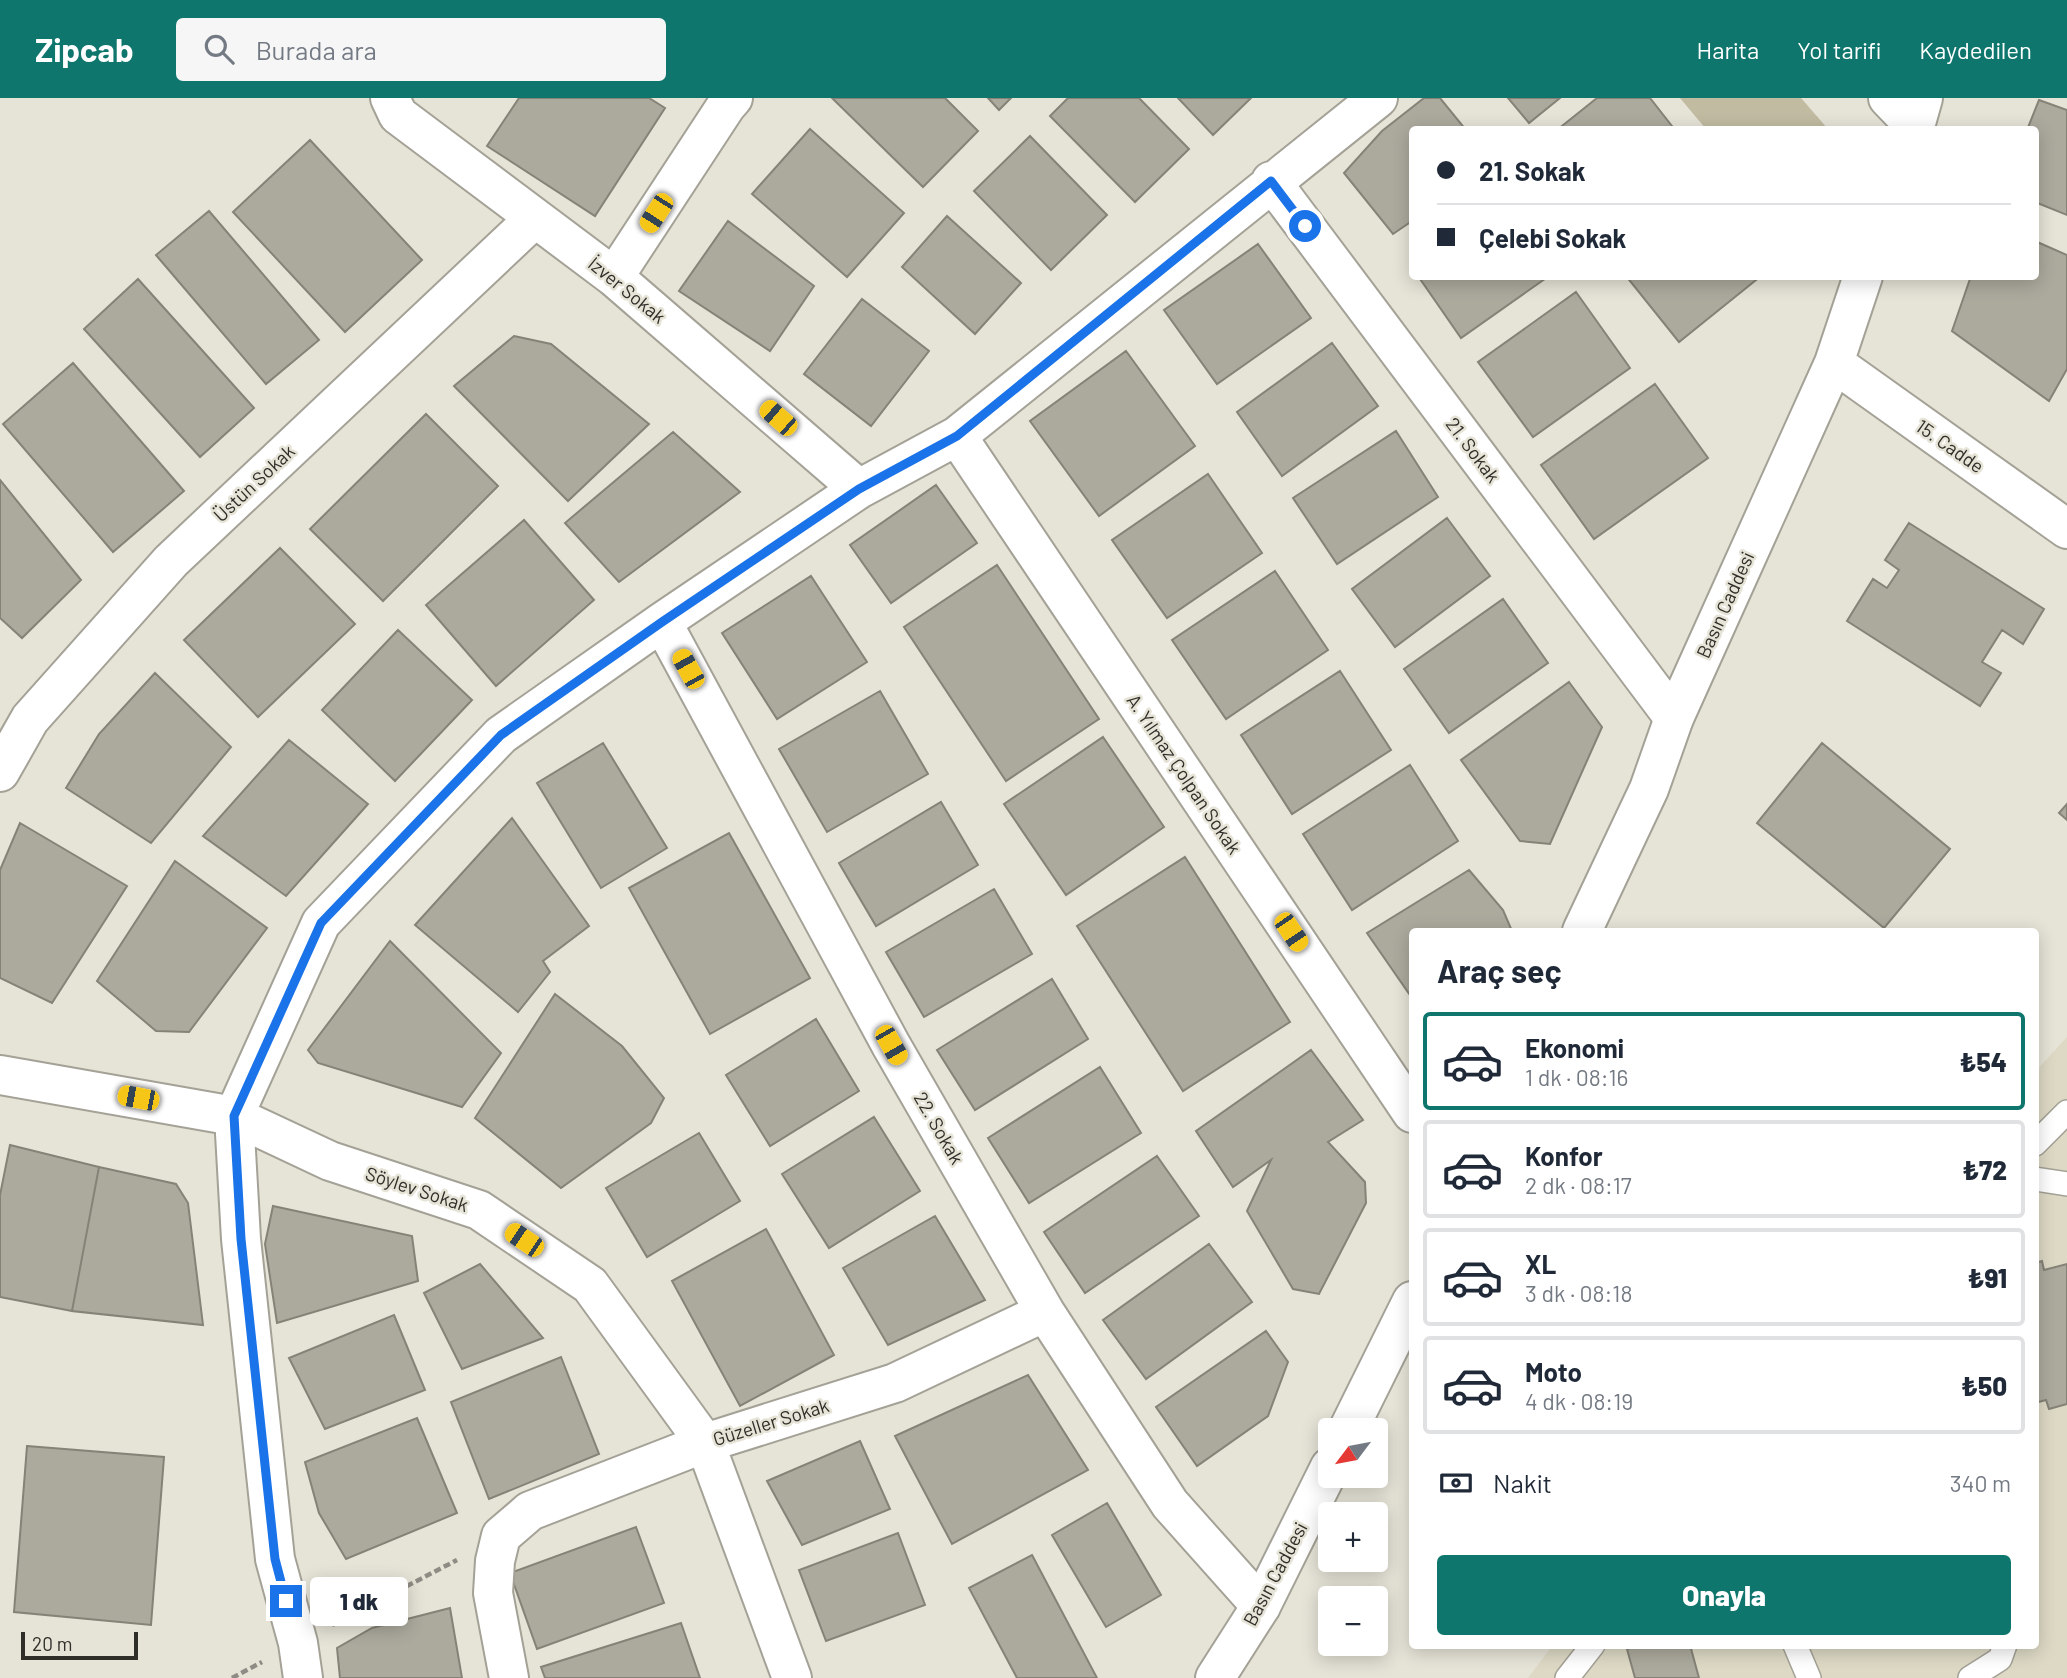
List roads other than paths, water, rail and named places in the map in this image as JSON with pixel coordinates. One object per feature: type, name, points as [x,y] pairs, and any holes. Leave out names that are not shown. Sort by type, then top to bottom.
[{"type":"street","name":"İzver Sokak","points":[[390,98],[398,115],[614,277],[859,489]]},
{"type":"street","points":[[614,277],[733,98]]},
{"type":"street","points":[[301,1660],[275,1559],[241,1239],[234,1116],[321,923],[501,735],[859,489],[957,436],[1271,181],[1378,98]]},
{"type":"street","points":[[1888,98],[1918,118]]},
{"type":"street","name":"21. Sokak","points":[[1271,181],[1674,719]]},
{"type":"street","name":"Üstün Sokak","points":[[0,772],[30,719],[171,561],[535,218]]},
{"type":"street","name":"Basın Caddesi","points":[[1583,928],[1649,789],[1674,719],[1833,363],[1862,280]]},
{"type":"street","name":"15. Cadde","points":[[1833,363],[2067,529]]},
{"type":"street","name":"A. Yılmaz Çolpan Sokak","points":[[957,436],[1409,1109]]},
{"type":"street","name":"22. Sokak","points":[[662,622],[891,1045],[1045,1312],[1170,1504],[1261,1606]]},
{"type":"street","name":"Söylev Sokak","points":[[0,1075],[234,1116],[330,1161],[480,1210],[590,1285],[705,1443],[792,1678]]},
{"type":"street","points":[[1354,1418],[1409,1307]]},
{"type":"street","name":"Güzeller Sokak","points":[[509,1678],[493,1593],[495,1561],[502,1536],[530,1511],[705,1443],[895,1383],[1045,1312]]},
{"type":"street","name":"Basın Caddesi","points":[[1215,1678],[1261,1606],[1320,1488]]},
{"type":"lane","points":[[2039,1140],[2067,1112]]},
{"type":"lane","points":[[2039,1179],[2067,1184]]},
{"type":"lane","points":[[1567,1678],[1589,1649]]},
{"type":"lane","points":[[1797,1649],[1809,1678]]},
{"type":"lane","points":[[1970,1678],[2000,1659],[2004,1649]]}]
